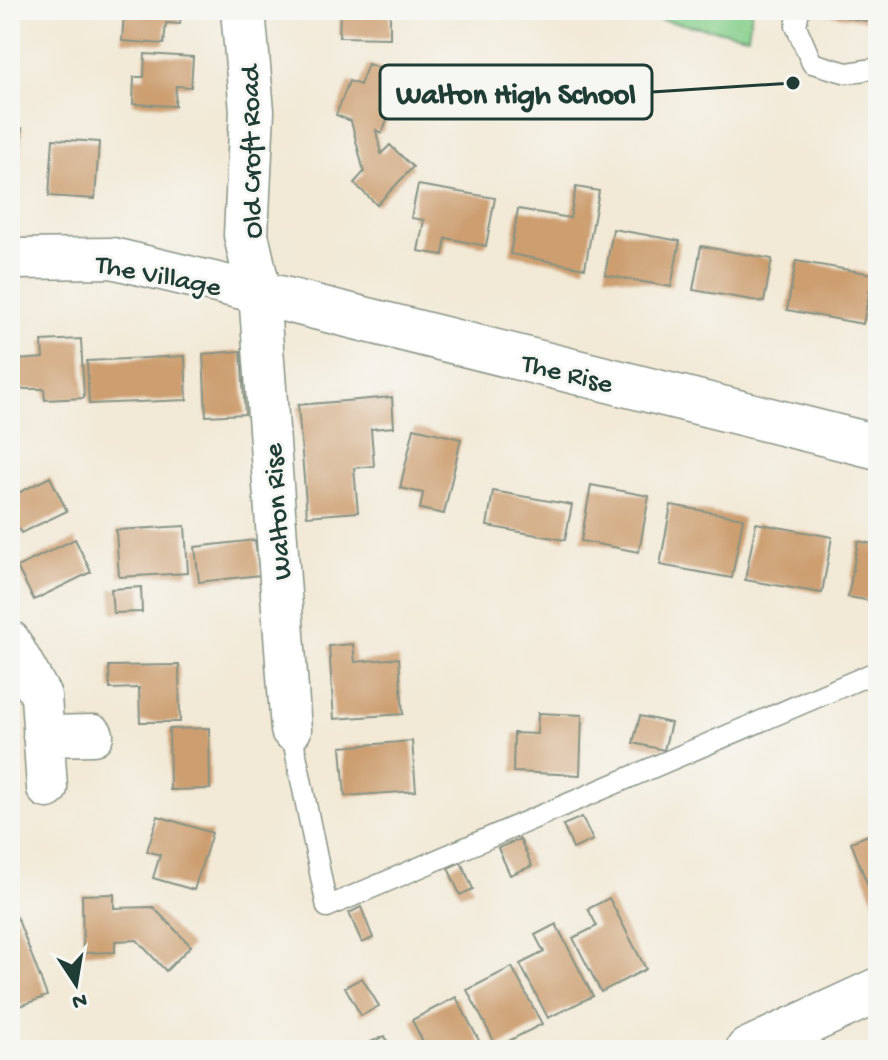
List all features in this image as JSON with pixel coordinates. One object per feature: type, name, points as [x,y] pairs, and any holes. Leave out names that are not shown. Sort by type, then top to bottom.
[{"type":"main road","name":"Old Croft Road","points":[[243,10],[252,111],[246,235],[259,293]]},
{"type":"main road","name":"The Rise","points":[[259,293],[878,447]]},
{"type":"main road","points":[[773,1045],[878,990]]},
{"type":"street","name":"The Village","points":[[10,259],[112,258],[259,293]]},
{"type":"street","name":"Walton Rise","points":[[259,293],[291,730]]},
{"type":"street","points":[[10,641],[41,696],[47,788]]},
{"type":"street","points":[[43,736],[93,735]]},
{"type":"lane","points":[[799,10],[796,26],[812,63],[847,73],[878,68]]},
{"type":"lane","points":[[291,730],[327,907],[878,671]]},
{"type":"green space","points":[[605,10],[752,10],[748,36]]},
{"type":"building","points":[[133,10],[181,10],[180,24],[166,23],[164,44],[122,41],[124,13],[133,14]]},
{"type":"building","points":[[340,10],[390,10],[390,38],[339,37]]},
{"type":"building","points":[[825,10],[878,10],[878,23],[825,14]]},
{"type":"building","points":[[145,54],[193,57],[191,87],[176,86],[175,106],[133,104],[134,77],[144,77]]},
{"type":"building","points":[[368,64],[389,72],[381,93],[395,98],[382,133],[376,130],[381,154],[390,145],[413,167],[377,205],[354,183],[364,172],[351,121],[336,115],[349,81],[360,85]]},
{"type":"building","points":[[10,127],[22,128],[19,184],[10,184]]},
{"type":"building","points":[[53,139],[99,142],[95,199],[49,196]]},
{"type":"building","points":[[418,185],[495,198],[486,246],[446,238],[443,255],[418,251],[424,220],[411,218]]},
{"type":"building","points":[[576,187],[599,191],[585,268],[510,254],[518,209],[570,218]]},
{"type":"building","points":[[613,229],[680,241],[671,287],[605,275]]},
{"type":"building","points":[[701,246],[772,259],[764,302],[693,290]]},
{"type":"building","points":[[796,261],[873,274],[863,324],[787,310]]},
{"type":"building","points":[[81,339],[84,398],[45,400],[44,389],[18,389],[17,360],[43,358],[42,341]]},
{"type":"building","points":[[241,351],[245,414],[206,416],[203,354]]},
{"type":"building","points":[[185,356],[187,400],[89,404],[87,361]]},
{"type":"building","points":[[392,397],[394,427],[371,429],[374,466],[354,468],[358,512],[307,516],[298,405]]},
{"type":"building","points":[[414,428],[461,439],[444,514],[420,509],[423,493],[400,488]]},
{"type":"building","points":[[50,477],[67,511],[21,533],[10,511],[10,497]]},
{"type":"building","points":[[591,485],[649,496],[639,552],[581,541]]},
{"type":"building","points":[[493,491],[572,505],[565,540],[487,526]]},
{"type":"building","points":[[671,505],[743,518],[732,578],[660,565]]},
{"type":"building","points":[[756,523],[832,537],[822,593],[745,580]]},
{"type":"building","points":[[185,526],[188,573],[119,577],[116,530]]},
{"type":"building","points":[[75,539],[91,572],[34,600],[17,567]]},
{"type":"building","points":[[255,540],[260,575],[199,582],[195,547]]},
{"type":"building","points":[[858,541],[878,545],[878,602],[848,597]]},
{"type":"building","points":[[141,587],[142,612],[113,613],[111,589]]},
{"type":"building","points":[[353,644],[355,662],[399,658],[403,714],[334,719],[329,646]]},
{"type":"building","points":[[179,665],[180,722],[140,722],[139,688],[110,689],[109,666]]},
{"type":"building","points":[[538,713],[582,715],[580,775],[513,772],[514,733],[537,734]]},
{"type":"building","points":[[640,716],[671,723],[664,750],[633,743]]},
{"type":"building","points":[[209,728],[210,789],[170,790],[169,729]]},
{"type":"building","points":[[412,741],[416,791],[345,796],[341,747]]},
{"type":"building","points":[[15,814],[19,835],[10,836],[10,815]]},
{"type":"building","points":[[158,816],[212,833],[194,890],[153,878],[160,855],[147,851]]},
{"type":"building","points":[[582,817],[593,840],[573,849],[563,825]]},
{"type":"building","points":[[878,831],[878,912],[851,842]]},
{"type":"building","points":[[520,839],[532,866],[510,875],[498,848]]},
{"type":"building","points":[[461,862],[473,889],[460,895],[448,868]]},
{"type":"building","points":[[114,894],[114,908],[153,907],[191,946],[166,971],[137,940],[115,941],[115,952],[83,953],[82,895]]},
{"type":"building","points":[[609,898],[646,969],[601,992],[573,938],[597,926],[588,909]]},
{"type":"building","points":[[361,907],[373,938],[362,943],[349,913]]},
{"type":"building","points":[[17,917],[47,996],[15,1008],[10,999],[10,920]]},
{"type":"building","points":[[556,924],[593,996],[548,1018],[520,964],[544,952],[535,935]]},
{"type":"building","points":[[512,967],[542,1024],[497,1047],[467,990]]},
{"type":"building","points":[[362,978],[379,1006],[361,1016],[345,987]]},
{"type":"building","points":[[456,997],[484,1050],[427,1050],[412,1020]]},
{"type":"building","points":[[385,1036],[391,1050],[351,1050]]},
{"type":"building","points":[[108,1042],[126,1050],[104,1050]]},
{"type":"place","name":"Walton High School","points":[[793,83]]}]
